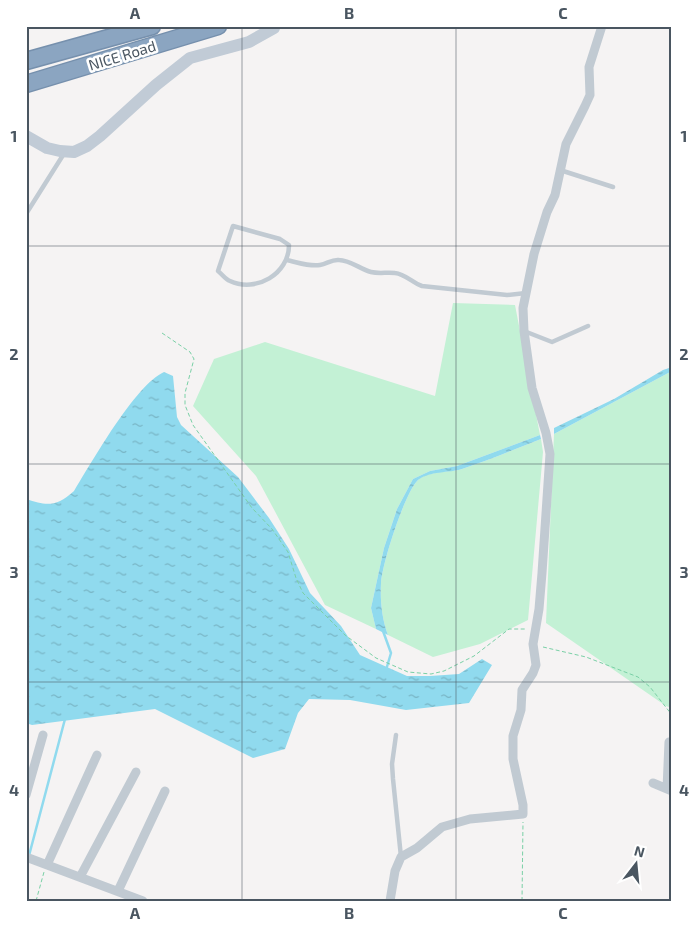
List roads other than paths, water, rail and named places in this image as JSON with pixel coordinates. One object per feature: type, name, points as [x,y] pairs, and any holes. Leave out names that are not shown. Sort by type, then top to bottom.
[{"type":"highway","name":"NICE Road","points":[[26,61],[152,26]]},
{"type":"highway","name":"NICE Road","points":[[26,84],[218,26]]},
{"type":"street","points":[[26,136],[47,148],[74,152],[100,136],[156,85],[190,58],[249,42],[274,28],[273,26]]},
{"type":"street","points":[[390,901],[394,871],[401,857],[417,848],[442,827],[470,819],[523,814],[523,805],[513,759],[513,736],[521,710],[522,690],[536,665],[533,627],[539,611],[550,454],[546,433],[532,388],[524,331],[524,308],[534,254],[547,212],[555,195],[566,144],[590,95],[589,67],[602,26]]},
{"type":"street","points":[[26,794],[43,735]]},
{"type":"street","points":[[653,783],[669,790],[669,742]]},
{"type":"street","points":[[47,864],[97,755]]},
{"type":"street","points":[[80,877],[136,772]]},
{"type":"street","points":[[118,891],[165,791]]},
{"type":"street","points":[[30,858],[143,901]]},
{"type":"lane","points":[[26,214],[65,151]]},
{"type":"lane","points":[[560,170],[614,187]]},
{"type":"lane","points":[[233,226],[280,239],[289,245],[289,254],[286,260],[282,268],[273,276],[256,284],[246,285],[229,281],[218,271],[233,226]]},
{"type":"lane","points":[[286,260],[314,266],[323,265],[337,259],[345,260],[371,272],[384,274],[394,272],[404,275],[414,283],[422,286],[507,296],[526,293]]},
{"type":"lane","points":[[524,331],[552,342],[588,326]]},
{"type":"lane","points":[[396,735],[392,779],[401,857]]},
{"type":"water","points":[[672,367],[672,371],[554,434],[554,428],[614,399],[663,370]]},
{"type":"water","points":[[164,372],[173,376],[177,417],[181,425],[238,477],[269,518],[289,549],[310,593],[341,626],[360,655],[407,676],[459,674],[482,659],[492,665],[469,703],[406,710],[350,700],[309,699],[298,713],[285,749],[253,758],[155,709],[32,725],[26,723],[26,499],[51,504],[62,500],[74,491],[115,426],[140,392]]},
{"type":"water","points":[[540,435],[541,439],[482,462],[462,469],[428,475],[418,480],[407,498],[401,513],[382,574],[381,603],[388,635],[376,629],[371,608],[384,548],[397,509],[413,479],[430,471],[457,466]]},
{"type":"waterway","points":[[383,631],[391,653],[386,670]]},
{"type":"waterway","points":[[26,867],[65,719]]}]
